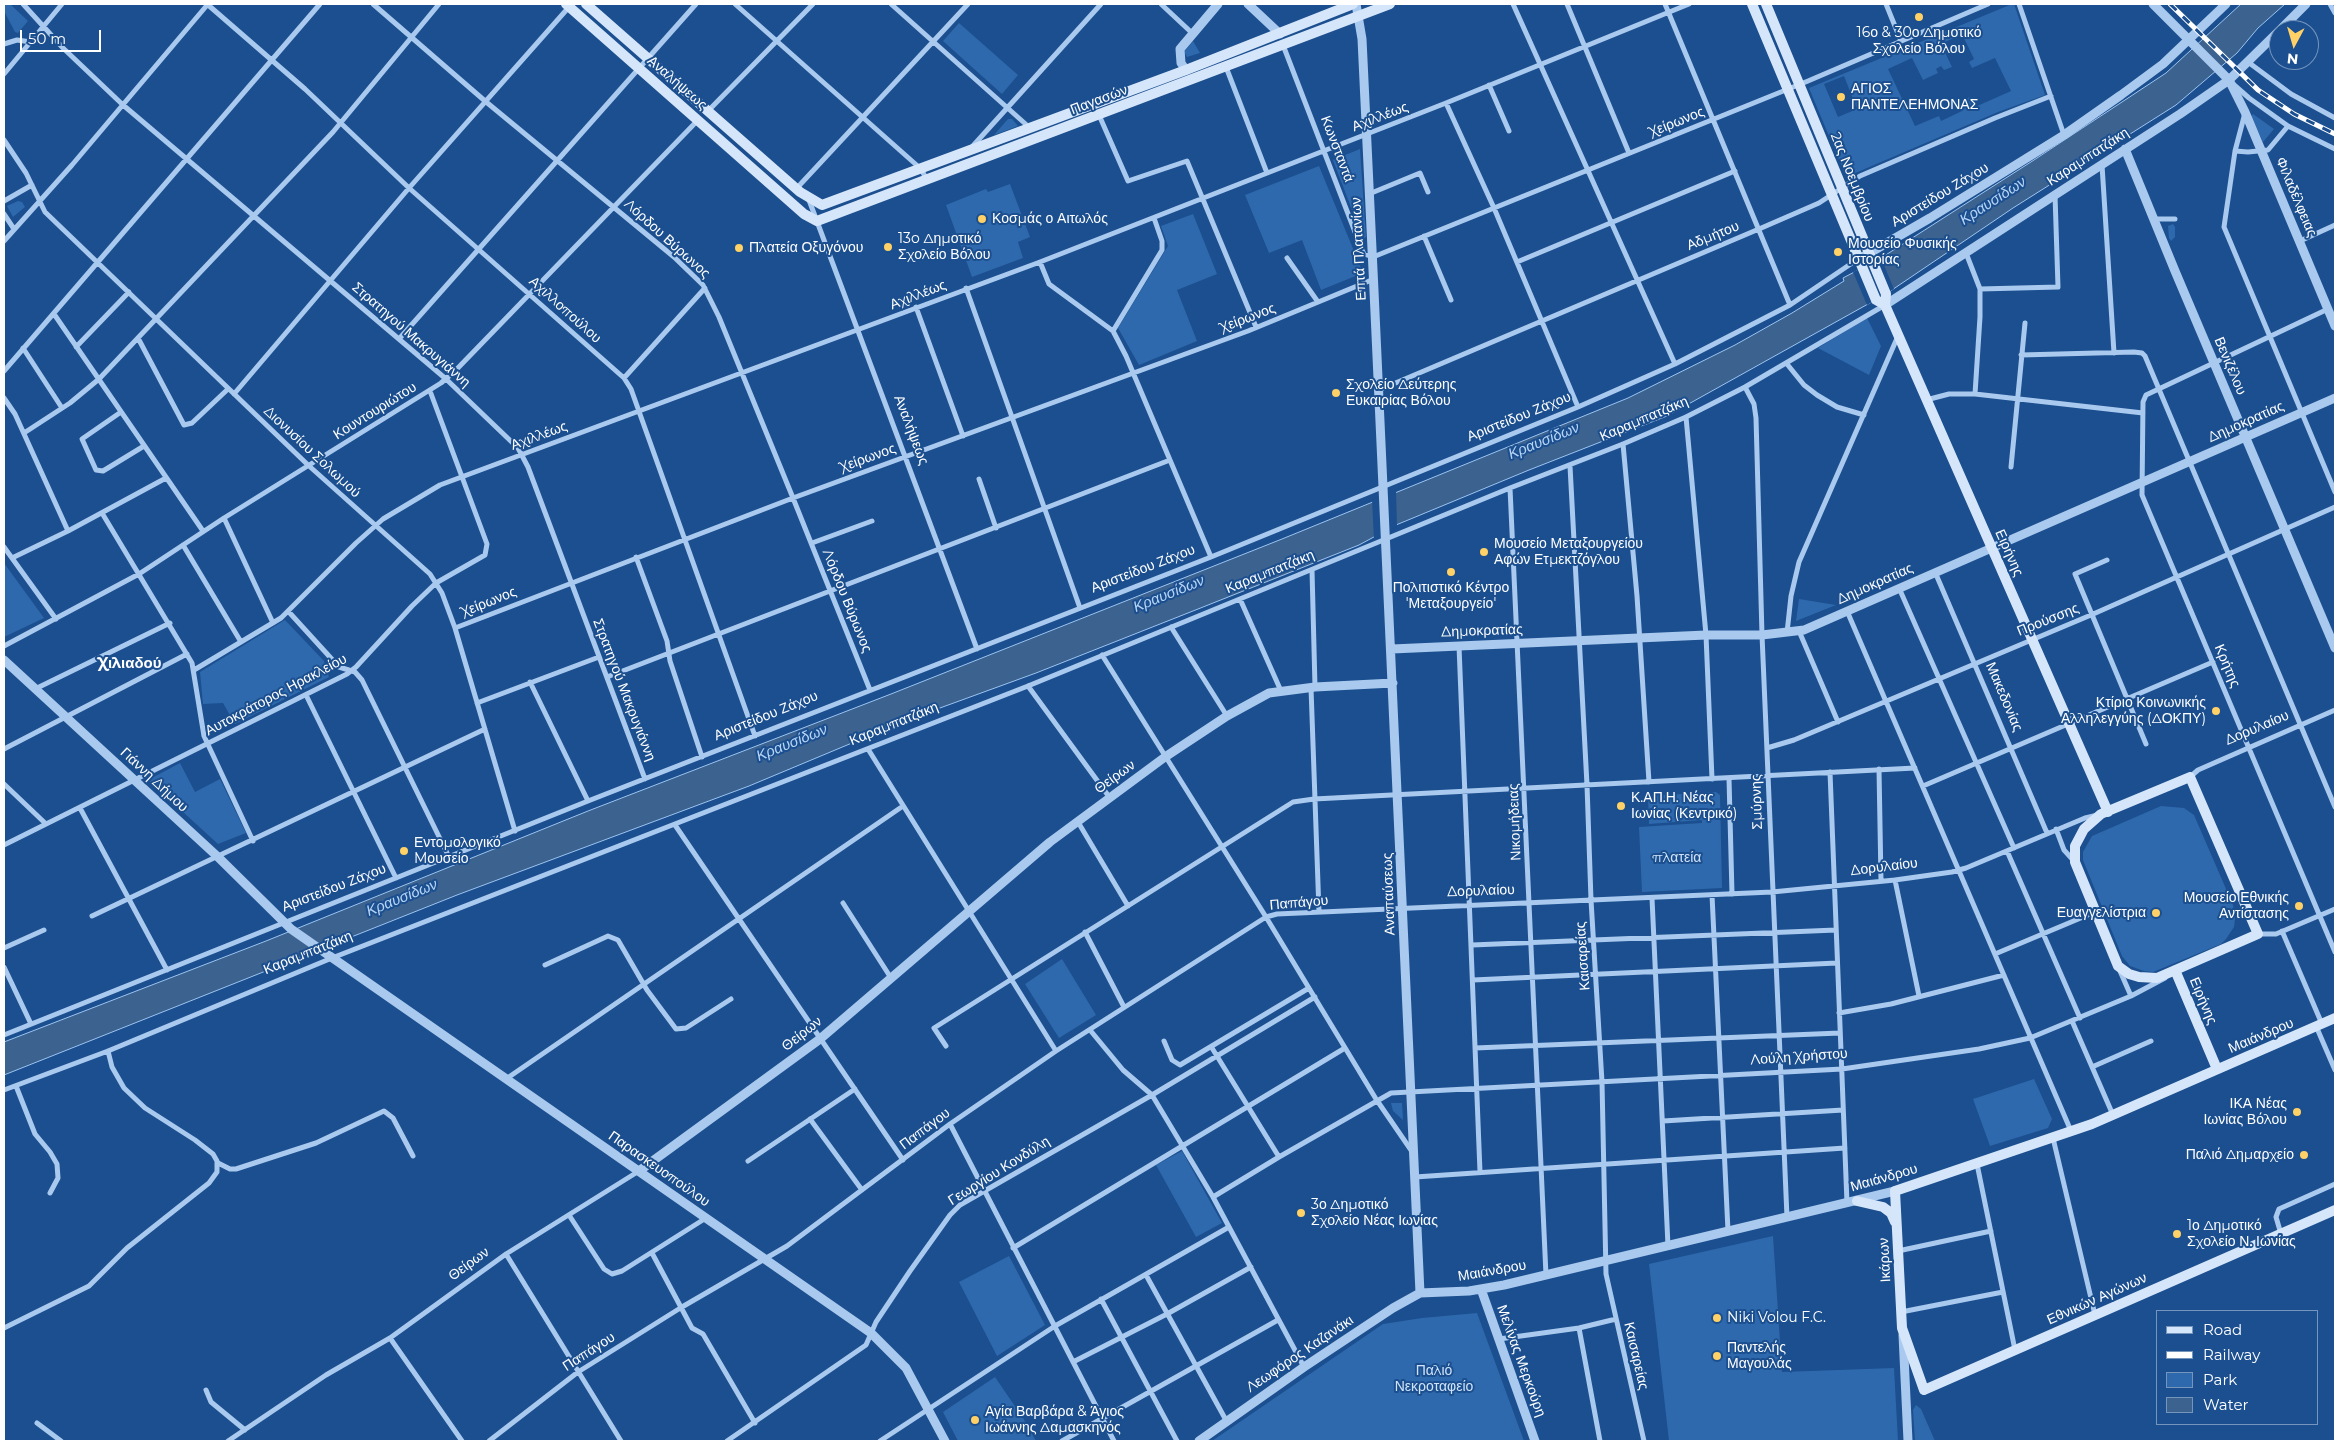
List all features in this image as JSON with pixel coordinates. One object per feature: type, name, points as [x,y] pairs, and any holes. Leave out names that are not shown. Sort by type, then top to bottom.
[{"type":"main road","name":"Αναλήψεως","points":[[586,4],[809,199]]},
{"type":"main road","name":"Παγασών","points":[[809,199],[818,204],[826,204],[1186,70],[1354,4]]},
{"type":"main road","name":"Παγασών","points":[[817,221],[1390,4]]},
{"type":"main road","name":"2ας Νοεμβρίου","points":[[1752,4],[1861,263],[1881,303]]},
{"type":"main road","name":"2ας Νοεμβρίου","points":[[1766,4],[1886,294],[1881,303]]},
{"type":"main road","name":"Αναλήψεως","points":[[568,5],[808,217],[817,221]]},
{"type":"main road","name":"Ειρήνης","points":[[1881,303],[1898,335],[2069,723],[2104,813]]},
{"type":"main road","name":"Δορυλαίου","points":[[2104,813],[2190,777]]},
{"type":"main road","points":[[2190,777],[2258,934]]},
{"type":"main road","points":[[2104,813],[2084,829],[2078,839],[2075,846],[2075,862],[2118,966]]},
{"type":"main road","name":"Λούλη Χρήστου","points":[[2118,966],[2134,976],[2152,979],[2258,934]]},
{"type":"main road","name":"Ειρήνης","points":[[2172,971],[2217,1070]]},
{"type":"main road","name":"Μαιάνδρου","points":[[1895,1191],[2053,1138],[2113,1115],[2335,1018]]},
{"type":"main road","name":"Ικάρων","points":[[1895,1191],[1902,1328],[1924,1390]]},
{"type":"main road","points":[[1852,1202],[1879,1205],[1887,1209],[1894,1218],[1897,1230]]},
{"type":"main road","name":"Εθνικών Αγώνων","points":[[1924,1390],[2335,1210]]},
{"type":"street","name":"Στρατηγού Μακρυγιάννη","points":[[23,4],[63,48],[123,105],[446,379],[509,438],[522,454],[645,779]]},
{"type":"street","points":[[4,74],[62,4]]},
{"type":"street","points":[[4,241],[123,105],[207,4]]},
{"type":"street","name":"Αχιλλοπούλου","points":[[207,4],[305,89],[409,188],[624,378],[639,412],[754,736]]},
{"type":"street","points":[[4,370],[272,62],[320,4]]},
{"type":"street","name":"Λόρδου Βύρωνος","points":[[373,4],[485,101],[674,256],[705,288],[812,543],[870,690]]},
{"type":"street","points":[[24,433],[62,408],[99,379],[340,124],[439,4]]},
{"type":"street","points":[[399,339],[696,4]]},
{"type":"street","points":[[735,4],[921,169],[927,180]]},
{"type":"street","points":[[708,111],[813,4]]},
{"type":"street","points":[[891,4],[1030,128]]},
{"type":"street","points":[[796,189],[968,4]]},
{"type":"street","points":[[967,152],[1102,4]]},
{"type":"street","points":[[1161,4],[1192,33]]},
{"type":"street","points":[[1186,70],[1180,63],[1179,51],[1218,4]]},
{"type":"street","points":[[1248,4],[1280,34]]},
{"type":"street","name":"Επτά Πλατανίων","points":[[1354,4],[1360,16],[1384,490]]},
{"type":"street","points":[[1513,4],[1675,364]]},
{"type":"street","points":[[1567,4],[1629,153]]},
{"type":"street","points":[[1665,4],[1790,305]]},
{"type":"street","name":"Αχιλλέως","points":[[194,670],[288,611],[376,525],[401,507],[430,490],[461,476],[639,412],[966,288],[1040,262],[1446,103],[1689,4]]},
{"type":"street","points":[[1886,4],[1902,41]]},
{"type":"street","name":"Χείρωνος","points":[[1373,257],[1788,89],[1988,4]]},
{"type":"street","points":[[2019,4],[2064,134]]},
{"type":"street","name":"Φιλαδέλφειας","points":[[2153,4],[2226,76],[2245,112],[2335,326]]},
{"type":"street","name":"Αριστείδου Ζάχου","points":[[4,1033],[31,1024],[870,690],[1384,490],[1578,408],[1675,364],[1790,305],[1870,258],[2064,134],[2192,42],[2226,4]]},
{"type":"street","name":"Καραμπατζάκη","points":[[2289,20],[2306,4]]},
{"type":"street","points":[[2330,4],[2335,13]]},
{"type":"street","points":[[234,394],[568,5]]},
{"type":"street","points":[[4,44],[17,40],[31,42]]},
{"type":"street","name":"Καραμπατζάκη","points":[[4,1090],[108,1051],[332,958],[1028,686],[1386,538],[1570,466],[1686,417],[1786,364],[1881,303],[1966,253],[2126,149],[2248,62],[2269,40]]},
{"type":"street","name":"Κωνσταντά","points":[[1283,45],[1362,250],[1364,254],[1373,257]]},
{"type":"street","points":[[2248,62],[2291,94],[2335,118]]},
{"type":"street","points":[[1226,67],[1267,173]]},
{"type":"street","points":[[2226,76],[2249,98],[2288,126],[2335,149]]},
{"type":"street","points":[[1489,85],[1509,131]]},
{"type":"street","name":"Αδμήτου","points":[[1379,390],[1637,279],[1759,229],[1832,195],[1860,176],[2051,96]]},
{"type":"street","points":[[1446,103],[1494,208],[1578,408]]},
{"type":"street","points":[[2245,112],[2235,151],[2224,228],[2335,492]]},
{"type":"street","points":[[1099,115],[1127,181],[1130,182],[1186,161],[1256,328]]},
{"type":"street","name":"Κουντουριώτου","points":[[4,646],[140,574],[224,518],[430,391],[446,379],[698,120]]},
{"type":"street","points":[[2235,151],[2271,148],[2288,126]]},
{"type":"street","name":"Διονυσίου Σολωμού","points":[[4,140],[19,161],[45,212],[308,465],[423,567],[436,583],[455,628],[515,831]]},
{"type":"street","name":"Βενιζέλου","points":[[2126,149],[2153,219],[2335,648]]},
{"type":"street","points":[[2102,165],[2114,353]]},
{"type":"street","points":[[1517,262],[1735,171]]},
{"type":"street","points":[[1370,194],[1420,173],[1428,192]]},
{"type":"street","points":[[4,201],[32,185]]},
{"type":"street","points":[[1980,289],[2058,287],[2055,195]]},
{"type":"street","name":"Αναλήψεως","points":[[809,199],[977,649]]},
{"type":"street","points":[[4,214],[14,229]]},
{"type":"street","points":[[1113,331],[1162,250],[1162,241],[1154,218]]},
{"type":"street","points":[[2153,219],[2175,219]]},
{"type":"street","points":[[2300,241],[2335,226]]},
{"type":"street","points":[[1424,236],[1451,300]]},
{"type":"street","points":[[1966,253],[1980,289],[1975,394]]},
{"type":"street","points":[[1287,258],[1318,302]]},
{"type":"street","points":[[1040,262],[1049,284],[1113,331],[1134,374],[1211,557]]},
{"type":"street","name":"Χείρωνος","points":[[455,628],[793,498],[1256,328],[1374,279]]},
{"type":"street","points":[[624,378],[705,288]]},
{"type":"street","points":[[966,288],[1080,608]]},
{"type":"street","points":[[76,347],[128,292]]},
{"type":"street","points":[[916,307],[963,436]]},
{"type":"street","points":[[2158,389],[2328,309]]},
{"type":"street","points":[[54,314],[204,532]]},
{"type":"street","points":[[2012,466],[2025,323]]},
{"type":"street","points":[[1786,632],[1791,596],[1798,567],[1898,335]]},
{"type":"street","points":[[138,338],[184,425],[192,423],[228,389]]},
{"type":"street","points":[[23,348],[62,408]]},
{"type":"street","points":[[2021,355],[2142,353],[2145,356],[2335,807]]},
{"type":"street","points":[[1786,364],[1800,381],[1817,395],[1837,407],[1864,415]]},
{"type":"street","name":"Σμύρνης","points":[[1745,387],[1756,412],[1767,775],[1787,1218]]},
{"type":"street","name":"Κρήτης","points":[[2158,389],[2144,399],[2142,497],[2335,952]]},
{"type":"street","name":"Αυτοκράτορος Ηρακλείου","points":[[4,845],[351,671],[436,583],[482,557],[488,550],[430,391]]},
{"type":"street","points":[[1926,400],[1949,394],[1975,394],[2143,413]]},
{"type":"street","points":[[4,398],[15,414],[68,531]]},
{"type":"street","name":"Δημοκρατίας","points":[[1392,649],[1706,635],[1762,635],[1799,631],[2335,398]]},
{"type":"street","points":[[121,412],[82,439],[96,470],[100,471],[144,446]]},
{"type":"street","points":[[1686,417],[1706,635],[1712,779]]},
{"type":"street","points":[[1623,444],[1640,638],[1649,782]]},
{"type":"street","points":[[607,677],[1170,460]]},
{"type":"street","name":"Καισαρείας","points":[[1570,466],[1587,785],[1593,940],[1602,1082],[1607,1280],[1644,1441]]},
{"type":"street","points":[[12,558],[68,531],[166,478]]},
{"type":"street","points":[[979,479],[996,528]]},
{"type":"street","name":"Νικομήδειας","points":[[1510,488],[1546,1275]]},
{"type":"street","name":"Αναπαύσεως","points":[[1384,490],[1420,1293]]},
{"type":"street","name":"Προύσσης","points":[[1767,748],[1794,740],[1838,722],[2335,508]]},
{"type":"street","points":[[102,512],[187,654],[194,670],[200,724],[207,744],[253,841]]},
{"type":"street","points":[[224,518],[273,622]]},
{"type":"street","points":[[812,543],[872,521]]},
{"type":"street","points":[[183,545],[241,642]]},
{"type":"street","points":[[4,547],[56,619]]},
{"type":"street","points":[[636,557],[669,652],[702,757]]},
{"type":"street","points":[[2108,560],[2075,574],[2090,615],[2146,744]]},
{"type":"street","points":[[1312,570],[1314,799],[1319,912]]},
{"type":"street","name":"Μακεδονίας","points":[[1935,572],[2047,833]]},
{"type":"street","points":[[1899,588],[2014,848]]},
{"type":"street","points":[[1240,599],[1281,690]]},
{"type":"street","points":[[288,611],[339,667],[357,673],[362,680],[449,857]]},
{"type":"street","points":[[1847,611],[1960,870],[2030,1038],[2072,1131]]},
{"type":"street","points":[[35,689],[170,623]]},
{"type":"street","points":[[1171,627],[1227,716]]},
{"type":"street","points":[[1799,631],[1838,722]]},
{"type":"street","points":[[1459,646],[1471,905],[1480,1172]]},
{"type":"street","points":[[4,749],[187,654]]},
{"type":"street","points":[[1102,655],[1266,917],[1376,1099],[1414,1154]]},
{"type":"street","points":[[477,703],[599,657]]},
{"type":"street","name":"Γιάννη Δήμου","points":[[4,660],[218,858],[291,929]]},
{"type":"street","points":[[1923,786],[2213,662]]},
{"type":"street","points":[[530,682],[588,801]]},
{"type":"street","name":"Θείρων","points":[[232,1440],[339,1367],[390,1338],[506,1254],[639,1171],[820,1039],[1034,855],[1165,757],[1227,716],[1265,694],[1281,690],[1393,683]]},
{"type":"street","points":[[1028,686],[1110,798]]},
{"type":"street","points":[[306,695],[396,878]]},
{"type":"street","name":"Δορυλαίου","points":[[2190,777],[2198,770],[2335,710]]},
{"type":"street","points":[[92,916],[218,858],[486,729]]},
{"type":"street","points":[[868,750],[1056,1050]]},
{"type":"street","points":[[946,1046],[934,1028],[1222,847],[1286,804],[1314,799],[1915,768]]},
{"type":"street","points":[[1879,769],[1881,881]]},
{"type":"street","points":[[1830,772],[1843,1110],[1845,1148],[1852,1202]]},
{"type":"street","points":[[1729,778],[1732,894]]},
{"type":"street","points":[[4,784],[46,824]]},
{"type":"street","points":[[506,1079],[903,806]]},
{"type":"street","points":[[80,808],[167,970]]},
{"type":"street","name":"Δορυλαίου","points":[[1403,908],[1772,892],[1895,880],[1960,870],[2056,829],[2104,813]]},
{"type":"street","points":[[1078,822],[1128,906]]},
{"type":"street","points":[[675,825],[903,1160]]},
{"type":"street","points":[[2056,829],[2064,850],[2075,862]]},
{"type":"street","points":[[2007,851],[2080,1018]]},
{"type":"street","points":[[1895,880],[1919,996]]},
{"type":"street","points":[[1712,895],[1728,1231]]},
{"type":"street","points":[[1652,898],[1668,1246]]},
{"type":"street","points":[[843,903],[891,978]]},
{"type":"street","name":"Παπάγου","points":[[489,1441],[578,1372],[682,1306],[767,1259],[950,1124],[1056,1050],[1266,917],[1277,914],[1403,908]]},
{"type":"street","name":"Λούλη Χρήστου","points":[[2258,934],[2271,935],[2282,932],[2335,910]]},
{"type":"street","points":[[1995,954],[2095,912]]},
{"type":"street","name":"Παρασκευοπούλου","points":[[291,929],[871,1333],[902,1363],[945,1441]]},
{"type":"street","points":[[4,948],[44,930]]},
{"type":"street","points":[[1472,945],[1836,930]]},
{"type":"street","points":[[1085,932],[1124,1007]]},
{"type":"street","points":[[2282,932],[2335,1070]]},
{"type":"street","points":[[545,965],[608,936],[618,940],[643,984],[676,1029],[686,1028],[731,999]]},
{"type":"street","points":[[1473,980],[1837,963]]},
{"type":"street","points":[[4,966],[31,1024]]},
{"type":"street","points":[[2118,966],[2131,996]]},
{"type":"street","name":"Λούλη Χρήστου","points":[[1213,1197],[1376,1099],[1391,1093],[1842,1069],[1979,1050],[2030,1038],[2080,1018],[2159,983],[2172,971]]},
{"type":"street","points":[[1839,1013],[2004,975]]},
{"type":"street","points":[[1164,1041],[1172,1060],[1178,1066],[1212,1048],[1309,988]]},
{"type":"street","name":"Γεωργίου Κονδύλη","points":[[727,1441],[867,1344],[871,1333],[910,1271],[950,1215],[960,1205],[1152,1095],[1314,997]]},
{"type":"street","points":[[2072,1021],[2113,1115]]},
{"type":"street","points":[[1090,1030],[1124,1070],[1152,1095],[1213,1197],[1304,1368]]},
{"type":"street","points":[[1475,1048],[1840,1032]]},
{"type":"street","points":[[2092,1067],[2150,1041]]},
{"type":"street","points":[[1212,1048],[1279,1156]]},
{"type":"street","points":[[1013,1248],[1345,1048]]},
{"type":"street","points":[[4,1328],[90,1286],[143,1234],[209,1183],[217,1172],[218,1164],[213,1154],[145,1108],[124,1088],[112,1067],[108,1051]]},
{"type":"street","points":[[16,1086],[35,1134],[57,1164],[58,1178],[50,1193]]},
{"type":"street","points":[[748,1160],[855,1090]]},
{"type":"street","points":[[1663,1121],[1843,1110]]},
{"type":"street","points":[[218,1164],[230,1169],[236,1169],[316,1143],[384,1111],[393,1118],[413,1156]]},
{"type":"street","points":[[810,1119],[862,1190]]},
{"type":"street","points":[[950,1124],[1114,1441]]},
{"type":"street","points":[[2053,1138],[2095,1315]]},
{"type":"street","points":[[1415,1177],[1845,1148]]},
{"type":"street","points":[[1977,1164],[2015,1350]]},
{"type":"street","points":[[2281,1234],[2276,1217],[2279,1209],[2335,1184]]},
{"type":"street","name":"Μαιάνδρου","points":[[1420,1293],[1481,1289],[1895,1191]]},
{"type":"street","points":[[569,1215],[604,1269],[612,1274],[617,1274],[706,1218]]},
{"type":"street","points":[[880,1441],[1055,1326],[1229,1227]]},
{"type":"street","points":[[1898,1251],[1991,1231]]},
{"type":"street","points":[[652,1253],[682,1306],[692,1328],[703,1334],[708,1341],[755,1423]]},
{"type":"street","points":[[506,1254],[621,1441]]},
{"type":"street","points":[[1073,1362],[1167,1314],[1251,1267]]},
{"type":"street","points":[[1146,1275],[1227,1422]]},
{"type":"street","name":"Μελίνας Μερκούρη","points":[[1481,1289],[1535,1441]]},
{"type":"street","points":[[1902,1312],[2003,1292]]},
{"type":"street","name":"Λεωφόρος Καζανάκι","points":[[1199,1441],[1393,1308],[1420,1293]]},
{"type":"street","points":[[1101,1299],[1177,1441]]},
{"type":"street","points":[[1499,1339],[1579,1328],[1616,1319]]},
{"type":"street","points":[[1062,1441],[1151,1393],[1278,1320]]},
{"type":"street","points":[[1579,1328],[1600,1441]]},
{"type":"street","name":"Ικάρων","points":[[1902,1328],[1908,1441]]},
{"type":"street","points":[[390,1338],[462,1441]]},
{"type":"street","points":[[206,1390],[212,1402],[245,1430]]},
{"type":"street","points":[[37,1423],[62,1441]]},
{"type":"green space","points":[[4,4],[10,4],[28,21],[18,33],[15,32],[4,11]]},
{"type":"green space","points":[[2014,4],[2045,95],[1998,112],[1846,177],[1809,88]],"holes":[[[1962,34],[1974,59],[1969,62],[1972,68],[1995,58],[2011,91],[1975,107],[1970,97],[1958,102],[1962,111],[1941,121],[1939,116],[1915,126],[1888,69],[1912,58],[1923,80],[1938,73],[1936,69],[1941,66],[1944,70],[1952,67],[1941,44]],[[1844,76],[1857,109],[1838,117],[1824,84]]]},
{"type":"green space","points":[[959,23],[1018,75],[1002,94],[943,41]]},
{"type":"green space","points":[[1193,41],[1200,53],[1187,57],[1184,52]]},
{"type":"green space","points":[[2253,114],[2274,129],[2263,142],[2251,116]]},
{"type":"green space","points":[[1008,119],[1012,119],[1018,126],[994,135]]},
{"type":"green space","points":[[1360,149],[1366,237],[1363,239],[1333,160]]},
{"type":"green space","points":[[1319,166],[1363,273],[1321,290],[1302,240],[1269,253],[1245,195]]},
{"type":"green space","points":[[1010,184],[1030,237],[1018,242],[1023,258],[972,277],[946,205],[986,189],[988,192]]},
{"type":"green space","points":[[18,201],[22,202],[25,207],[13,217],[7,206]]},
{"type":"green space","points":[[1193,214],[1217,274],[1177,290],[1197,341],[1139,365],[1118,328],[1168,246],[1161,226]]},
{"type":"green space","points":[[2173,224],[2175,227],[2175,237],[2171,241],[2168,226]]},
{"type":"green space","points":[[1867,318],[1881,346],[1869,375],[1818,348]]},
{"type":"green space","points":[[4,563],[44,618],[4,637]]},
{"type":"green space","points":[[1799,599],[1836,605],[1796,621]]},
{"type":"green space","points":[[285,620],[324,661],[329,677],[235,724],[223,703],[203,704],[200,672]]},
{"type":"green space","points":[[180,763],[195,792],[220,779],[246,833],[218,844],[148,780]]},
{"type":"green space","name":"πλατεία","points":[[1716,792],[1720,795],[1722,888],[1642,892],[1639,827],[1702,823],[1702,820],[1649,824],[1648,796]]},
{"type":"green space","points":[[2161,806],[2184,808],[2194,815],[2233,905],[2235,919],[2234,927],[2221,944],[2153,972],[2130,966],[2122,956],[2083,860],[2083,852],[2092,836]]},
{"type":"green space","points":[[1062,959],[1096,1015],[1059,1038],[1025,984]]},
{"type":"green space","points":[[2034,1079],[2052,1119],[2048,1128],[1990,1146],[1973,1099]]},
{"type":"green space","points":[[1391,1103],[1402,1103],[1403,1120],[1393,1111]]},
{"type":"green space","points":[[1182,1151],[1222,1223],[1196,1237],[1156,1165]]},
{"type":"green space","name":"Παντελής Μαγουλάς","points":[[1773,1236],[1782,1372],[1894,1368],[1898,1441],[1669,1441],[1649,1264]]},
{"type":"green space","points":[[1009,1256],[1045,1325],[997,1356],[959,1282]]},
{"type":"green space","name":"Παλιό Νεκροταφείο","points":[[1477,1313],[1524,1441],[1212,1441],[1383,1324]]},
{"type":"green space","points":[[995,1377],[1036,1441],[958,1441],[943,1412]]},
{"type":"green space","points":[[1916,1405],[1921,1409],[1935,1441],[1915,1441],[1913,1410]]},
{"type":"water","name":"Κραυσίδων","points":[[2241,4],[2285,4],[2258,28],[2237,53],[2176,105],[2013,208],[1886,294],[1667,416],[1529,470],[1396,525],[1359,545],[1198,609],[1036,673],[907,720],[749,786],[457,895],[4,1075],[4,1042],[266,941],[588,811],[891,694],[1282,539],[1628,398],[1735,345],[1792,313],[1844,281],[1843,278],[1881,258],[2034,160],[2166,73]]},
{"type":"pier","points":[[1881,258],[1894,289],[1867,305],[1853,272]]},
{"type":"pier","points":[[1396,490],[1397,527],[1374,540],[1372,499]]},
{"type":"railway","points":[[2170,4],[2258,90],[2294,114],[2335,134]]},
{"type":"place","name":"16ο & 30ο Δημοτικό Σχολείο Βόλου","points":[[1919,17]]},
{"type":"place","name":"ΑΓΙΟΣ ΠΑΝΤΕΛΕΗΜΟΝΑΣ","points":[[1841,97]]},
{"type":"place","name":"Κοσμάς ο Αιτωλός","points":[[982,219]]},
{"type":"place","name":"13o Δημοτικό Σχολείο Βόλου","points":[[888,247]]},
{"type":"place","name":"Πλατεία Οξυγόνου","points":[[739,248]]},
{"type":"place","name":"Μουσείο Φυσικής Ιστορίας","points":[[1838,252]]},
{"type":"place","name":"Σχολείο Δεύτερης Ευκαιρίας Βόλου","points":[[1336,393]]},
{"type":"place","name":"Μουσείο Μεταξουργείου Αφών Ετμεκτζόγλου","points":[[1484,552]]},
{"type":"place","name":"Πολιτιστικό Κέντρο 'Μεταξουργείο'","points":[[1451,572]]},
{"type":"place","name":"Κτίριο Κοινωνικής Αλληλεγγύης (ΔΟΚΠΥ)","points":[[2216,711]]},
{"type":"place","name":"Κ.ΑΠ.Η. Νέας Ιωνίας (Κεντρικό)","points":[[1621,806]]},
{"type":"place","name":"Εντομολογικό Mουσείο","points":[[404,851]]},
{"type":"place","name":"Μουσείο Εθνικής Αντίστασης","points":[[2299,906]]},
{"type":"place","name":"Ευαγγελίστρια","points":[[2156,913]]},
{"type":"place","name":"ΙΚΑ Νέας Ιωνίας Βόλου","points":[[2297,1112]]},
{"type":"place","name":"Παλιό Δημαρχείο","points":[[2304,1155]]},
{"type":"place","name":"3ο Δημοτικό Σχολείο Νέας Ιωνίας","points":[[1301,1213]]},
{"type":"place","name":"1ο Δημοτικό Σχολείο Ν. Ιωνίας","points":[[2177,1234]]},
{"type":"place","name":"Niki Volou F.C.","points":[[1717,1318]]},
{"type":"place","name":"Παντελής Μαγουλάς","points":[[1717,1356]]},
{"type":"place","name":"Αγία Βαρβάρα & Άγιος Ιωάννης Δαμασκηνός","points":[[975,1420]]},
{"type":"district","name":"Χιλιαδού","points":[[130,664]]}]
